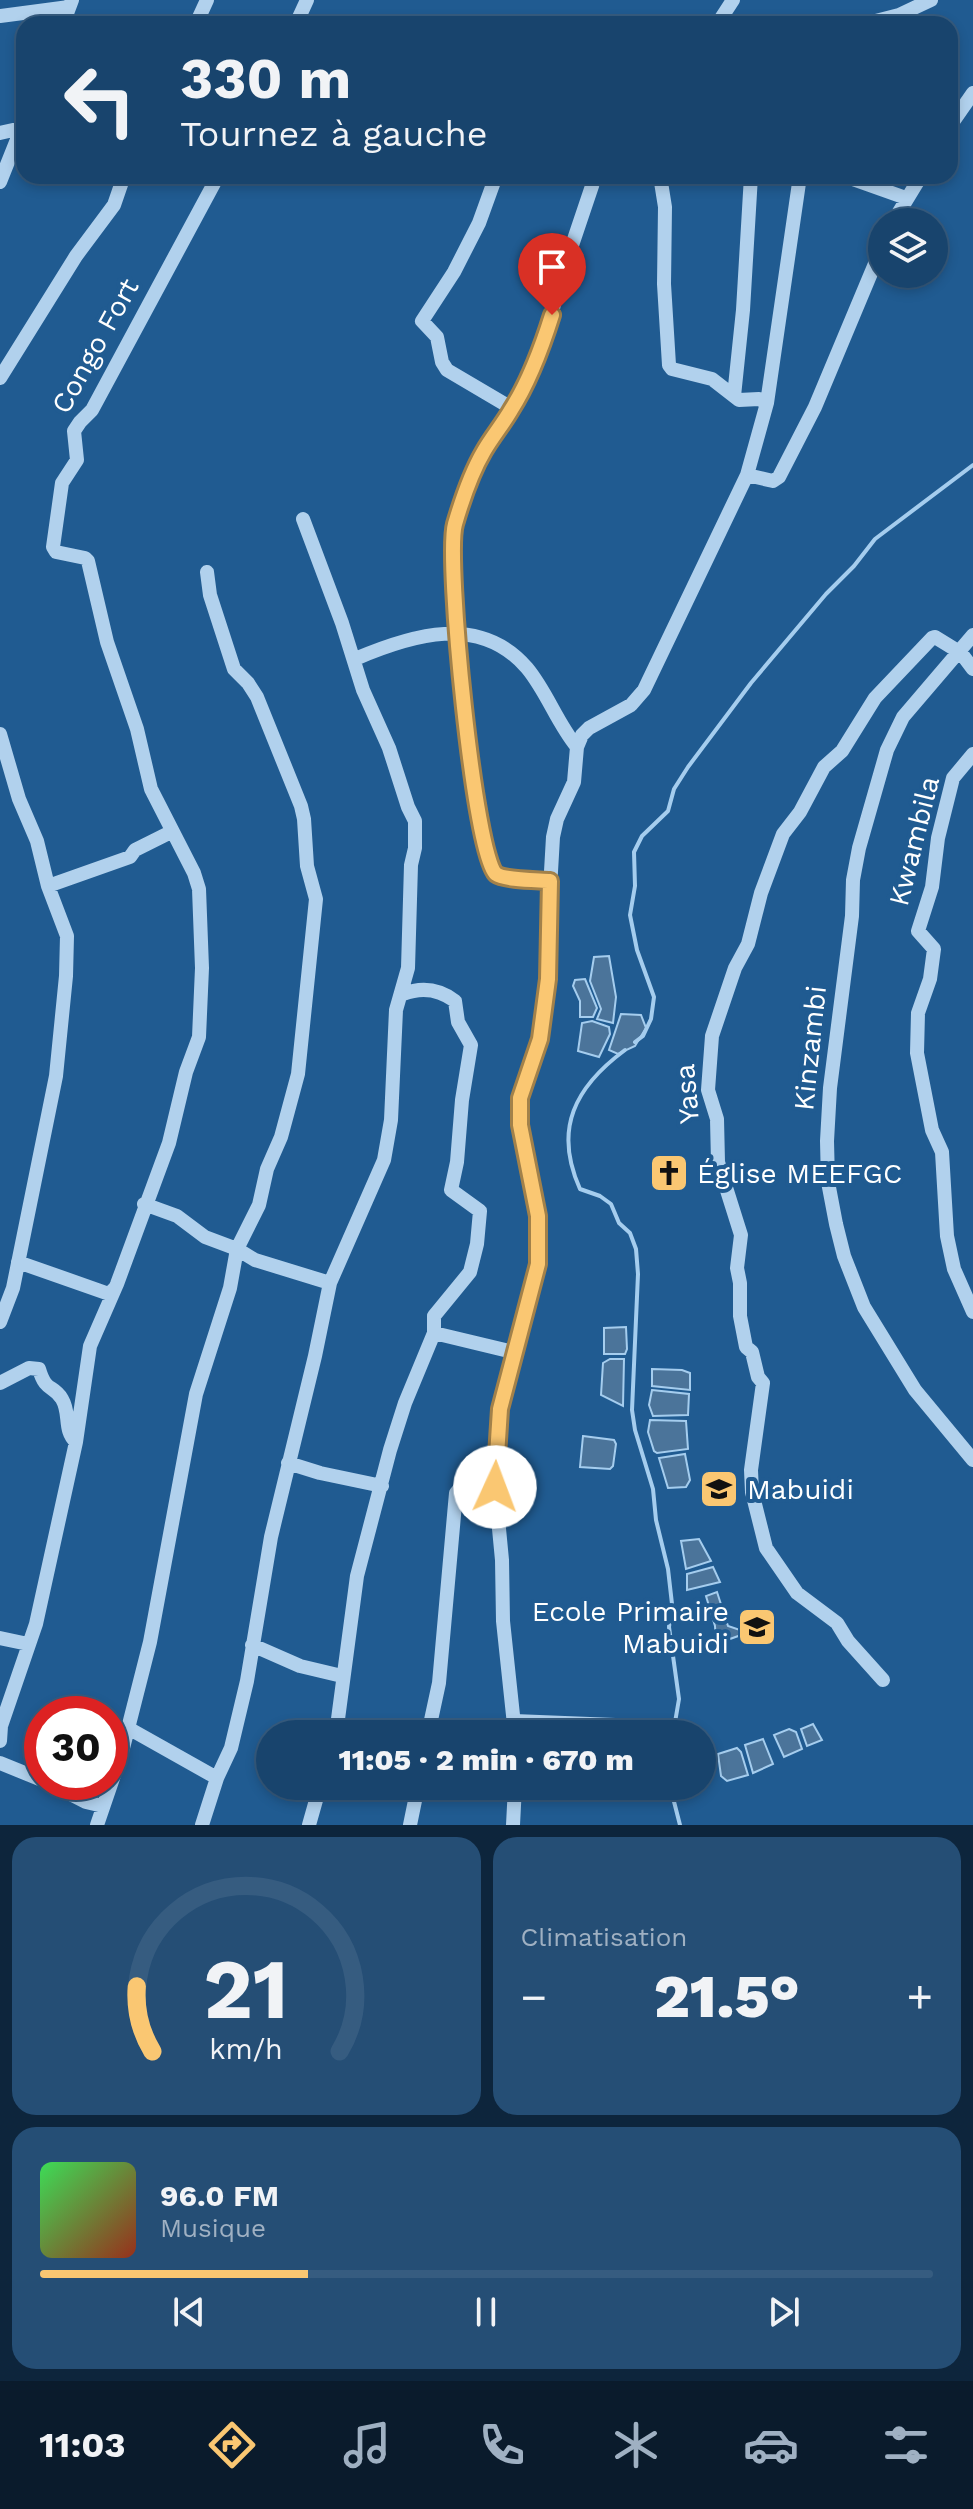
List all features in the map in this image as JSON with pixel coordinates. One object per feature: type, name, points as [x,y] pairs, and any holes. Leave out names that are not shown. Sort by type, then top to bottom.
[{"type":"street","points":[[895,16],[931,0]]},
{"type":"street","points":[[0,16],[71,4]]},
{"type":"street","points":[[958,115],[973,93]]},
{"type":"street","points":[[0,182],[16,142]]},
{"type":"street","points":[[0,378],[76,256],[114,205],[121,184]]},
{"type":"street","name":"Congo Fort","points":[[171,832],[151,789],[137,729],[107,642],[88,561],[54,550],[62,483],[77,460],[74,431],[92,410],[214,184]]},
{"type":"street","points":[[493,184],[479,223],[454,272],[422,321],[437,337],[444,366],[513,409]]},
{"type":"street","points":[[550,881],[500,875],[492,869],[466,723],[451,557],[454,529],[483,452],[513,409],[547,332],[560,281],[593,184]]},
{"type":"street","points":[[661,184],[665,207],[664,284],[669,365],[672,369],[712,379],[739,400],[759,399],[767,403]]},
{"type":"street","points":[[734,396],[751,184]]},
{"type":"street","points":[[513,1720],[503,1621],[502,1560],[495,1487],[500,1409],[538,1264],[538,1216],[520,1125],[520,1098],[540,1039],[548,979],[553,837],[557,819],[574,782],[577,747],[582,735],[631,705],[644,690],[747,475],[767,403],[799,184]]},
{"type":"street","points":[[867,184],[906,198]]},
{"type":"street","points":[[901,208],[916,184]]},
{"type":"street","points":[[747,475],[773,481],[779,477],[815,407],[868,280]]},
{"type":"street","points":[[202,1825],[217,1778],[231,1748],[271,1537],[330,1283],[384,1160],[391,1120],[396,1010],[408,968],[415,821],[389,748],[363,690],[355,659],[303,519]]},
{"type":"street","points":[[207,572],[210,595],[234,669],[257,697],[301,806],[307,840],[307,866],[316,899],[298,1074],[281,1137],[267,1169],[259,1205],[237,1249],[230,1288],[189,1423],[155,1618],[128,1728],[217,1778]]},
{"type":"street","points":[[355,659],[388,645],[456,632],[492,641],[528,669],[577,747]]},
{"type":"street","name":"Kinzambi","points":[[973,635],[894,731],[859,848],[830,1088],[827,1155],[828,1182],[836,1224],[844,1256],[864,1307],[915,1390],[973,1460]]},
{"type":"street","name":"Yasa","points":[[883,1680],[848,1641],[837,1623],[797,1593],[773,1560],[760,1531],[751,1470],[763,1383],[758,1377],[752,1352],[746,1347],[740,1316],[737,1262],[741,1235],[718,1162],[717,1119],[708,1090],[709,1051],[725,995],[748,944],[761,893],[780,841],[824,767],[842,751],[875,698],[932,638],[961,653]]},
{"type":"street","points":[[961,653],[973,669]]},
{"type":"street","points":[[0,734],[19,799],[37,841],[48,886],[67,936],[56,1076],[13,1288],[0,1322]]},
{"type":"street","name":"Kwambila","points":[[973,754],[953,778],[938,838],[932,887],[918,931],[934,949],[930,979],[918,1013],[917,1053],[932,1130],[942,1152],[947,1236],[954,1269],[973,1312]]},
{"type":"street","points":[[0,1741],[1,1726],[36,1624],[76,1442],[90,1346],[117,1284],[169,1143],[201,1021],[199,889],[194,873],[171,832],[135,850],[130,857],[48,886]]},
{"type":"street","points":[[337,1720],[357,1576],[390,1450],[405,1403],[434,1333],[434,1316],[470,1272],[480,1211],[451,1190],[471,1045],[458,1022],[455,1001],[445,994],[415,989],[403,994]]},
{"type":"street","points":[[144,1204],[177,1216],[205,1237],[237,1249],[255,1260],[330,1283]]},
{"type":"street","points":[[18,1262],[109,1294],[117,1284]]},
{"type":"street","points":[[434,1333],[513,1352]]},
{"type":"street","points":[[0,1383],[29,1368],[39,1369],[42,1382],[63,1401],[69,1435],[76,1442]]},
{"type":"street","points":[[288,1463],[382,1486]]},
{"type":"street","points":[[431,1720],[439,1683],[456,1493],[460,1488],[495,1487]]},
{"type":"street","points":[[0,1638],[28,1644]]},
{"type":"street","points":[[252,1645],[300,1666],[342,1676]]},
{"type":"street","points":[[0,1763],[24,1773]]},
{"type":"street","points":[[82,1800],[103,1806]]},
{"type":"street","points":[[97,1825],[105,1800]]},
{"type":"street","points":[[309,1825],[316,1800]]},
{"type":"street","points":[[410,1825],[415,1800]]},
{"type":"street","points":[[513,1825],[514,1800]]},
{"type":"water","points":[[609,956],[616,997],[613,1023],[597,1019],[601,1009],[590,981],[594,957]]},
{"type":"water","points":[[585,979],[597,1008],[593,1017],[580,1017],[580,1001],[573,986],[575,980]]},
{"type":"water","points":[[621,1014],[641,1015],[646,1028],[635,1046],[618,1054],[609,1050]]},
{"type":"water","points":[[592,1021],[609,1027],[610,1034],[599,1057],[578,1051],[582,1023]]},
{"type":"water","points":[[626,1327],[625,1354],[604,1354],[604,1328]]},
{"type":"water","points":[[610,1359],[624,1359],[623,1406],[601,1395],[603,1363]]},
{"type":"water","points":[[652,1369],[690,1373],[690,1390],[652,1386]]},
{"type":"water","points":[[652,1390],[689,1394],[688,1415],[653,1416],[649,1405]]},
{"type":"water","points":[[650,1420],[686,1421],[688,1449],[654,1451],[648,1432]]},
{"type":"water","points":[[583,1436],[614,1440],[613,1466],[610,1469],[580,1467]]},
{"type":"water","points":[[685,1454],[690,1480],[686,1487],[668,1488],[659,1458]]},
{"type":"water","points":[[699,1539],[711,1561],[686,1569],[681,1541]]},
{"type":"water","points":[[713,1567],[720,1582],[687,1590],[687,1574]]},
{"type":"water","points":[[717,1592],[728,1626],[740,1630],[741,1635],[716,1644],[715,1626],[706,1596]]},
{"type":"water","points":[[813,1724],[822,1740],[807,1746],[801,1729]]},
{"type":"water","points":[[789,1729],[796,1732],[802,1749],[784,1757],[774,1735]]},
{"type":"water","points":[[763,1739],[773,1764],[753,1773],[745,1745]]},
{"type":"water","points":[[737,1748],[748,1775],[727,1781],[721,1776],[718,1754]]},
{"type":"waterway","points":[[635,1042],[643,1036],[651,1019],[654,997],[637,950],[630,915],[635,886],[634,852],[642,836],[668,811],[674,789],[688,767],[751,683],[875,539],[973,465]]},
{"type":"waterway","points":[[625,1050],[593,1079],[582,1094],[569,1128],[569,1147],[580,1189],[600,1196],[611,1204],[619,1223],[630,1233],[636,1249],[638,1274],[632,1410],[653,1489],[656,1520],[668,1569],[672,1604],[669,1627],[679,1699],[675,1720]]},
{"type":"waterway","points":[[674,1800],[680,1825]]},
{"type":"place","name":"Église MEEFGC","points":[[669,1173]]},
{"type":"place","name":"Mabuidi","points":[[719,1489]]},
{"type":"place","name":"Ecole Primaire Mabuidi","points":[[757,1627]]},
{"type":"route","points":[[495,1487],[500,1409],[538,1264],[538,1216],[520,1125],[520,1098],[538,1053],[540,1039],[548,979],[550,881],[500,875],[492,869],[466,723],[451,557],[454,529],[483,452],[513,409],[552,315]]}]
